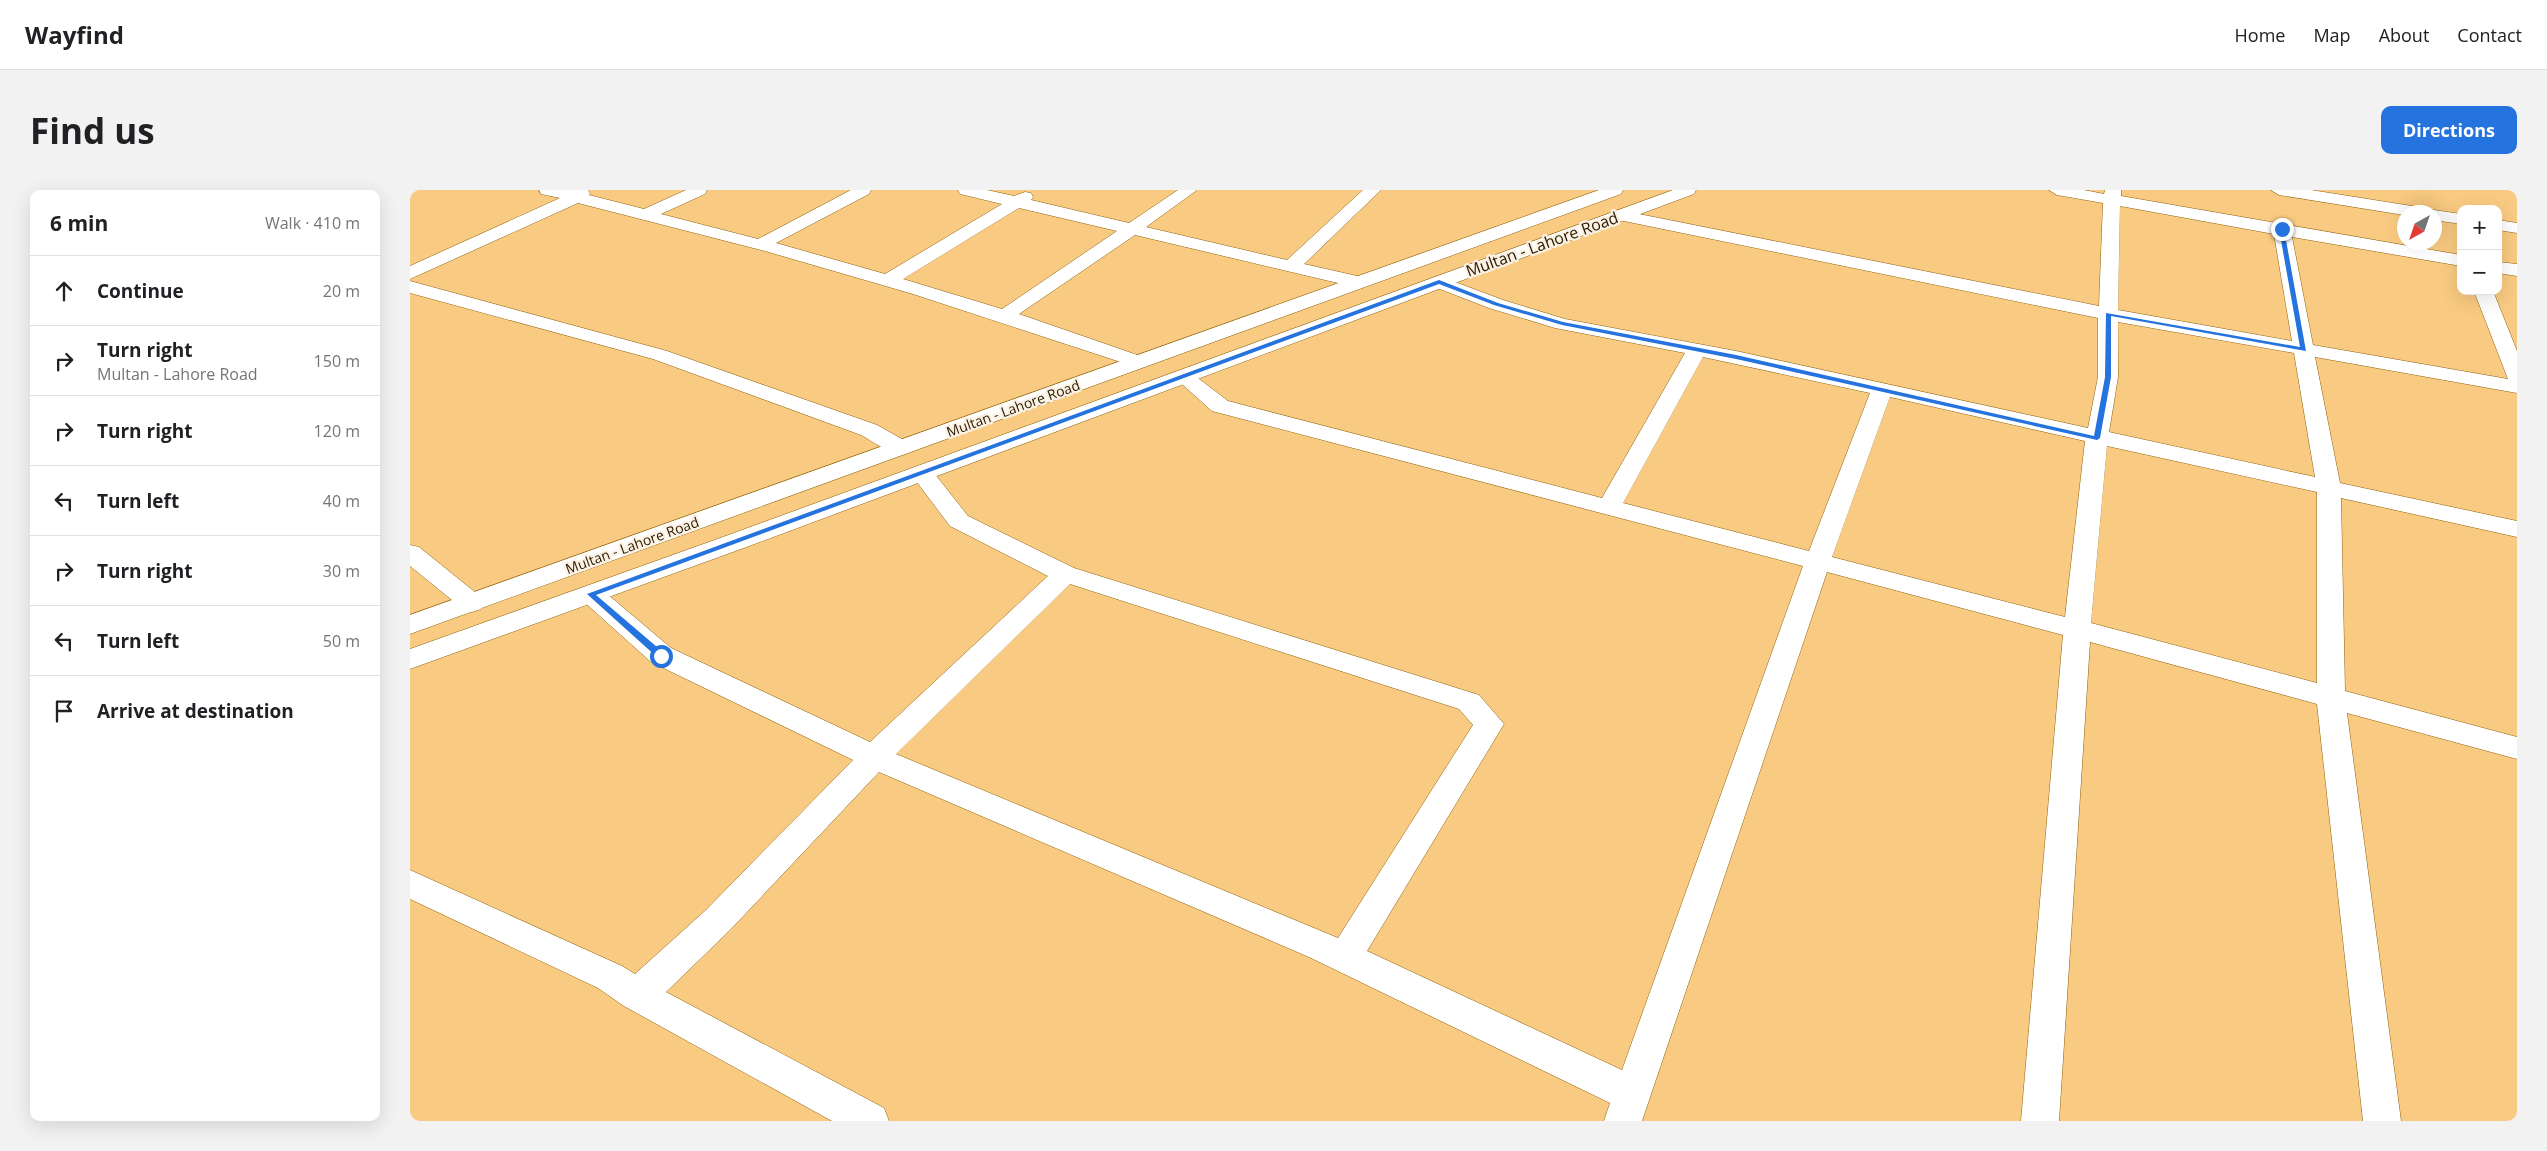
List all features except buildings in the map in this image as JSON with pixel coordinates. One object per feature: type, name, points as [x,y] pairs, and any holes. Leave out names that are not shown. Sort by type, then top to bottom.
[{"type":"street","points":[[547,190],[581,194],[645,215],[888,280],[1005,315],[1139,362]]},
{"type":"street","points":[[645,215],[699,190]]},
{"type":"street","points":[[760,245],[863,190]]},
{"type":"street","points":[[966,190],[1359,282]]},
{"type":"street","points":[[888,280],[1037,190]]},
{"type":"street","points":[[1005,315],[1190,190]]},
{"type":"street","points":[[1291,266],[1373,190]]},
{"type":"street","name":"Multan - Lahore Road","points":[[410,625],[1615,190]]},
{"type":"street","name":"Multan - Lahore Road","points":[[410,659],[922,473],[1688,190]]},
{"type":"street","points":[[2057,190],[2113,195],[2282,229],[2457,260]]},
{"type":"street","points":[[2279,190],[2397,209]]},
{"type":"street","points":[[410,273],[581,194]]},
{"type":"street","points":[[2040,1121],[2077,629],[2097,438],[2108,377],[2108,314],[2113,195]]},
{"type":"street","points":[[1619,215],[2108,314],[2517,387]]},
{"type":"street","points":[[2442,216],[2457,218]]},
{"type":"street","points":[[2502,226],[2517,228]]},
{"type":"street","points":[[2282,229],[2329,488],[2331,698],[2382,1121]]},
{"type":"street","points":[[2502,268],[2517,270]]},
{"type":"street","points":[[1439,282],[1496,304],[1562,324],[1697,350],[2517,529]]},
{"type":"street","points":[[410,287],[660,355],[869,430],[901,448]]},
{"type":"street","points":[[2485,295],[2517,377]]},
{"type":"street","points":[[1609,507],[1697,350]]},
{"type":"street","points":[[1183,376],[1220,406],[2077,629],[2517,748]]},
{"type":"street","points":[[591,594],[661,656],[874,757],[1345,957],[1627,1107],[1818,562],[1882,390]]},
{"type":"street","points":[[922,473],[959,521],[1065,574],[1469,702],[1489,724],[1345,957]]},
{"type":"street","points":[[410,553],[472,603]]},
{"type":"street","points":[[638,994],[718,920],[874,757],[1065,574]]},
{"type":"street","points":[[410,884],[610,977],[870,1121]]},
{"type":"route","points":[[661,656],[591,594],[1439,282],[1496,304],[1562,324],[1736,357],[2097,438],[2108,377],[2110,345],[2108,314],[2304,349],[2282,229]]}]
